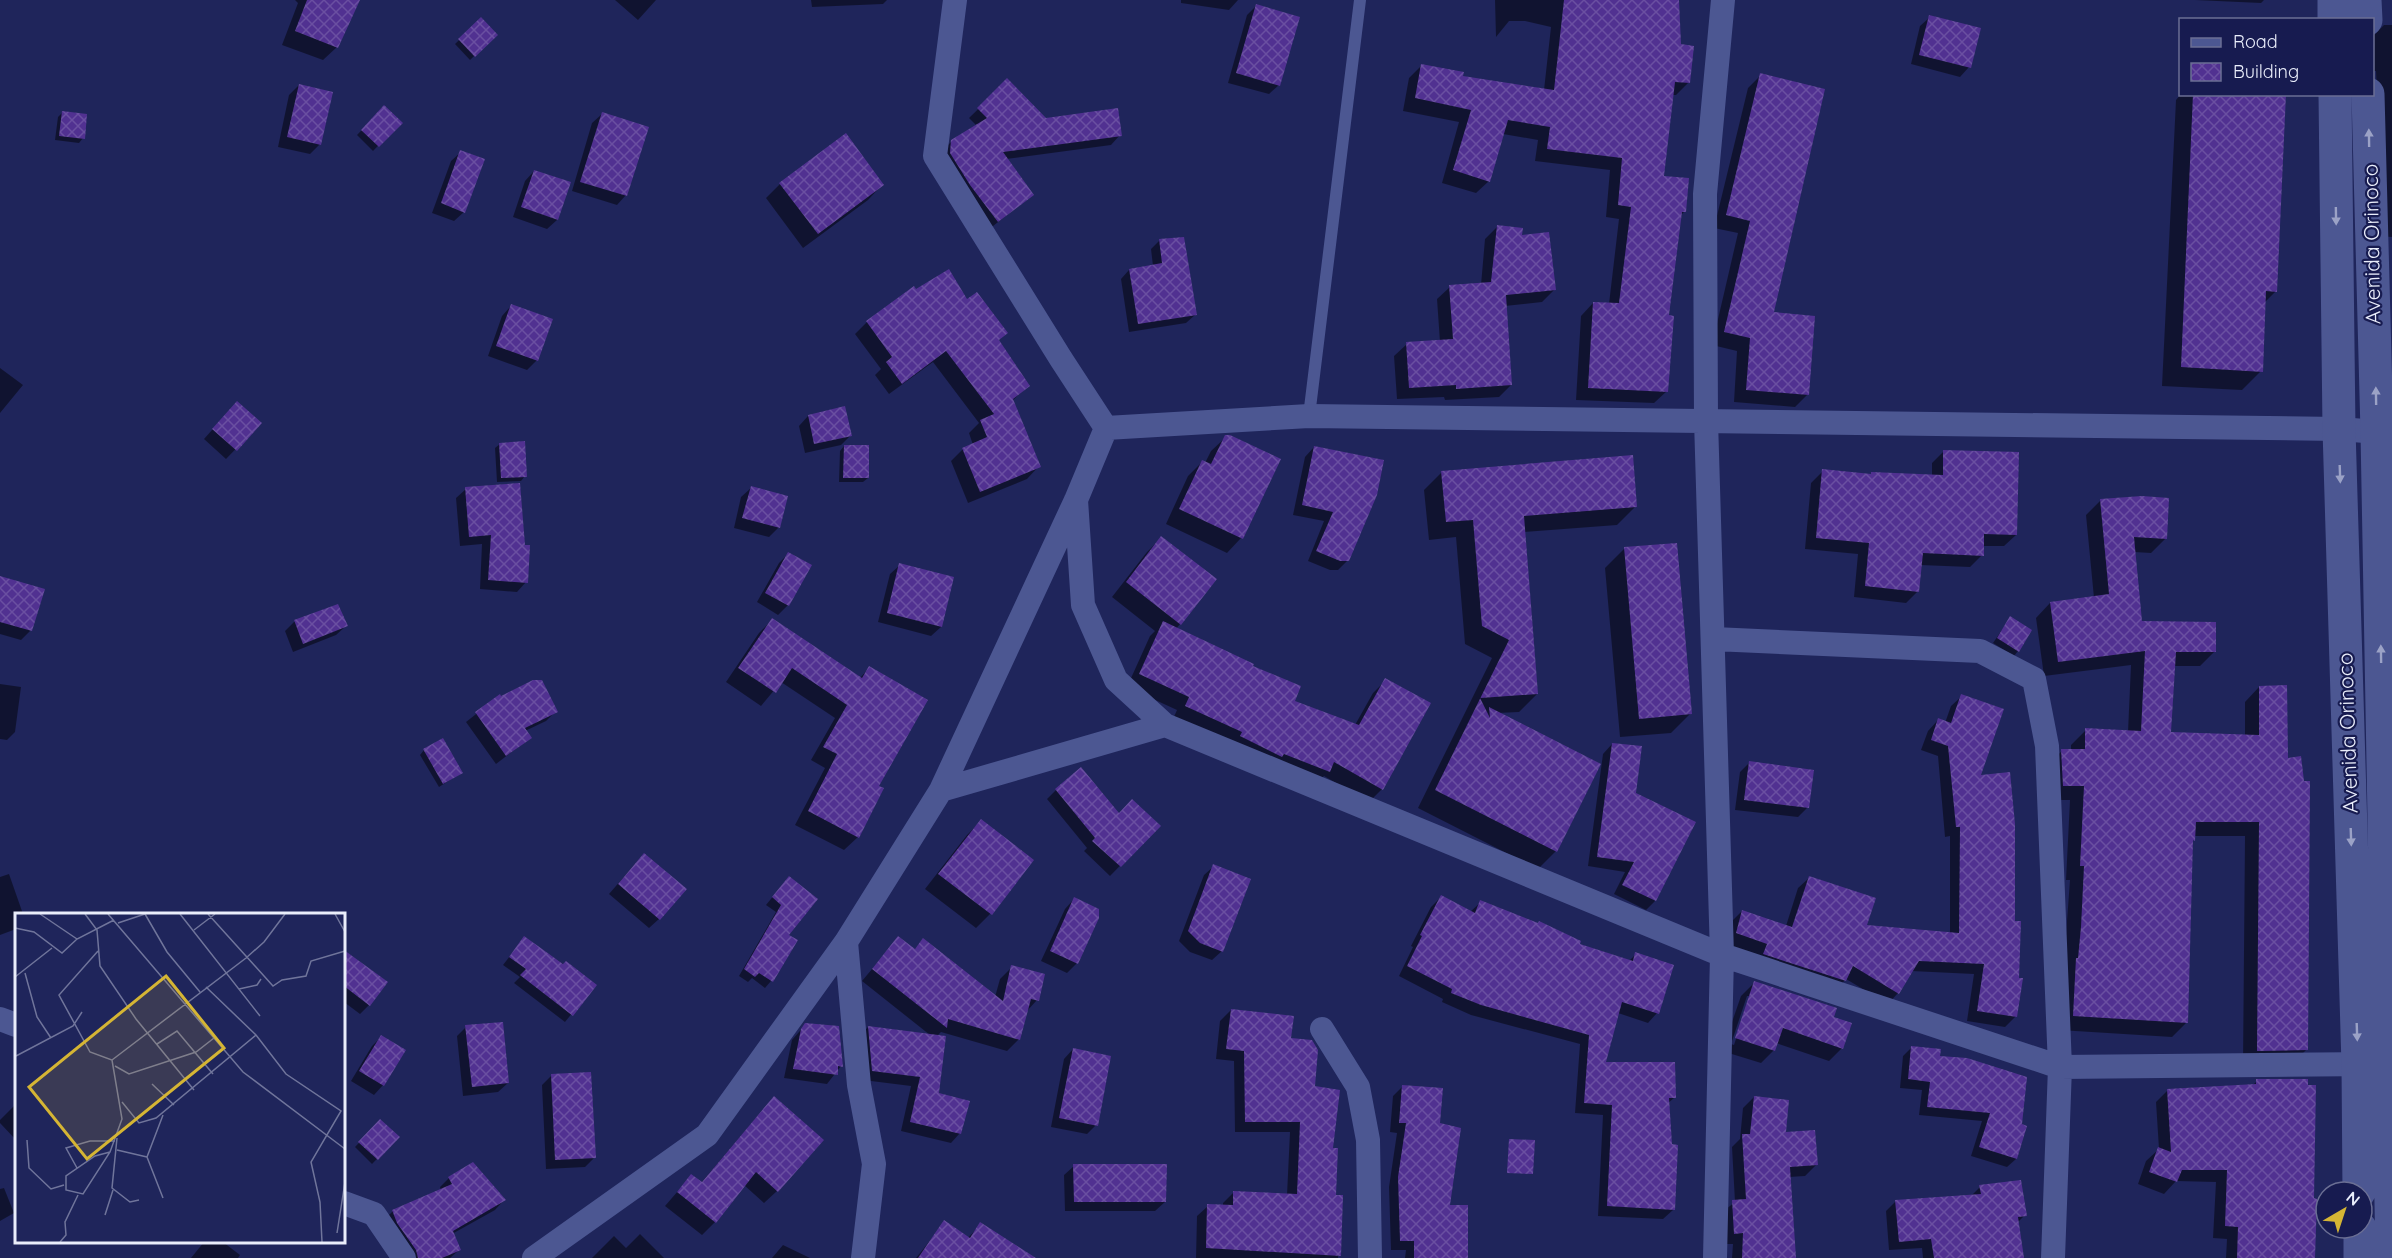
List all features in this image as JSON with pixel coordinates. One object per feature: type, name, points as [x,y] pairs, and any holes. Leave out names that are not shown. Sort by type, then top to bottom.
[{"type":"main road","points":[[2334,0],[2334,18]]},
{"type":"main road","points":[[2365,0],[2366,18]]},
{"type":"main road","name":"Avenida Orinoco","points":[[2335,96],[2339,429],[2374,1064],[2392,1258]]},
{"type":"main road","name":"Avenida Orinoco","points":[[2360,1180],[2374,1064],[2384,432],[2368,96]]},
{"type":"main road","points":[[2360,1240],[2360,1258]]},
{"type":"street","points":[[955,0],[935,156],[1106,428]]},
{"type":"street","points":[[1715,1258],[1722,955],[1706,420],[1705,194],[1723,0]]},
{"type":"street","points":[[1106,428],[1310,416],[2339,429],[2384,432]]},
{"type":"street","points":[[534,1258],[707,1135],[846,942],[941,790],[1076,500],[1106,428]]},
{"type":"street","points":[[1076,500],[1083,605],[1116,680],[1165,724],[1722,955],[2060,1067],[2374,1064]]},
{"type":"street","points":[[1714,639],[1980,651],[2034,680],[2048,746],[2060,1067],[2053,1258]]},
{"type":"street","points":[[941,790],[1165,724]]},
{"type":"street","points":[[846,942],[859,1085],[874,1164],[863,1258]]},
{"type":"street","points":[[0,1019],[15,1025]]},
{"type":"street","points":[[1322,1029],[1358,1087],[1368,1140],[1370,1258]]},
{"type":"street","points":[[345,1203],[374,1214],[404,1258]]},
{"type":"lane","points":[[1310,416],[1360,0]]},
{"type":"building","points":[[307,0],[360,0],[338,48],[295,31]]},
{"type":"building","points":[[1564,0],[1679,0],[1681,44],[1694,46],[1690,83],[1675,82],[1664,176],[1689,178],[1686,212],[1682,212],[1669,315],[1674,316],[1668,392],[1588,388],[1593,302],[1619,303],[1631,207],[1618,205],[1622,158],[1547,149],[1550,127],[1508,120],[1490,182],[1453,170],[1471,110],[1415,98],[1421,64],[1464,72],[1463,76],[1554,90]]},
{"type":"building","points":[[1256,4],[1300,17],[1280,86],[1236,73]]},
{"type":"building","points":[[1929,15],[1981,28],[1971,68],[1919,55]]},
{"type":"building","points":[[481,17],[498,35],[475,57],[458,39]]},
{"type":"building","points":[[1760,73],[1825,89],[1774,312],[1815,316],[1809,395],[1746,390],[1750,338],[1724,332],[1750,221],[1726,215]]},
{"type":"building","points":[[1007,78],[1046,118],[1118,108],[1122,136],[1003,152],[1034,195],[998,222],[970,185],[950,153],[951,140],[987,118],[977,108]]},
{"type":"building","points":[[299,84],[333,92],[321,145],[287,137]]},
{"type":"building","points":[[2193,96],[2286,96],[2277,292],[2266,291],[2263,372],[2181,367]]},
{"type":"building","points":[[384,105],[403,123],[379,147],[361,130]]},
{"type":"building","points":[[62,111],[87,114],[85,139],[59,136]]},
{"type":"building","points":[[602,112],[649,127],[627,196],[580,182]]},
{"type":"building","points":[[846,133],[884,185],[818,234],[779,183]]},
{"type":"building","points":[[460,150],[485,159],[465,213],[441,203]]},
{"type":"building","points":[[534,170],[571,182],[558,220],[521,207]]},
{"type":"building","points":[[1497,225],[1523,228],[1522,235],[1549,232],[1556,290],[1506,295],[1512,385],[1456,389],[1456,385],[1409,388],[1406,342],[1453,339],[1449,285],[1491,282]]},
{"type":"building","points":[[1184,237],[1197,315],[1138,324],[1129,269],[1162,263],[1159,239]]},
{"type":"building","points":[[949,269],[967,299],[977,292],[1008,333],[999,340],[1030,386],[1013,399],[1041,467],[980,492],[962,448],[987,437],[980,420],[994,414],[946,351],[902,384],[886,362],[892,357],[866,321],[914,286],[916,289]]},
{"type":"building","points":[[511,304],[553,319],[538,361],[496,346]]},
{"type":"building","points":[[237,401],[262,423],[237,451],[212,429]]},
{"type":"building","points":[[845,406],[852,436],[814,444],[808,415]]},
{"type":"building","points":[[1225,435],[1230,435],[1281,459],[1243,539],[1179,509],[1202,460],[1211,464]]},
{"type":"building","points":[[525,441],[527,477],[501,478],[499,443]]},
{"type":"building","points":[[844,445],[869,445],[869,478],[843,478]]},
{"type":"building","points":[[1314,446],[1384,460],[1377,495],[1349,561],[1340,561],[1316,551],[1333,512],[1302,505]]},
{"type":"building","points":[[1943,450],[2019,452],[2017,535],[1984,534],[1984,556],[1923,553],[1919,592],[1865,586],[1869,543],[1816,538],[1822,469],[1871,474],[1871,472],[1943,475]]},
{"type":"building","points":[[1633,455],[1637,507],[1524,516],[1538,694],[1480,698],[1509,640],[1482,626],[1473,520],[1446,522],[1441,471]]},
{"type":"building","points":[[520,483],[525,545],[530,545],[528,583],[488,580],[491,535],[469,537],[465,487]]},
{"type":"building","points":[[751,486],[788,496],[780,528],[742,518]]},
{"type":"building","points":[[2142,496],[2169,498],[2167,539],[2134,537],[2142,621],[2216,622],[2216,652],[2176,652],[2171,732],[2259,735],[2259,686],[2287,685],[2288,758],[2301,756],[2304,781],[2310,781],[2308,1050],[2257,1051],[2259,822],[2196,822],[2195,841],[2193,840],[2188,1023],[2073,1016],[2084,866],[2080,866],[2084,786],[2063,786],[2061,749],[2085,749],[2085,728],[2141,731],[2145,651],[2058,662],[2050,602],[2109,594],[2100,499]]},
{"type":"building","points":[[1161,536],[1217,579],[1181,625],[1126,582]]},
{"type":"building","points":[[1677,543],[1692,714],[1639,719],[1624,547]]},
{"type":"building","points":[[788,552],[812,565],[789,606],[765,593]]},
{"type":"building","points":[[899,563],[954,577],[942,627],[887,613]]},
{"type":"building","points":[[0,576],[45,589],[32,631],[0,622]]},
{"type":"building","points":[[338,604],[348,626],[303,644],[294,620]]},
{"type":"building","points":[[2010,616],[2032,630],[2019,652],[1997,638]]},
{"type":"building","points":[[772,618],[862,678],[869,666],[928,700],[879,786],[884,788],[859,838],[808,811],[837,754],[823,747],[847,705],[792,668],[776,693],[738,668]]},
{"type":"building","points":[[1163,621],[1254,664],[1253,666],[1301,686],[1295,701],[1359,725],[1385,678],[1431,703],[1383,790],[1334,762],[1330,772],[1284,754],[1282,757],[1240,736],[1242,732],[1185,706],[1189,697],[1139,674]]},
{"type":"building","points":[[533,680],[542,680],[558,712],[525,728],[532,738],[506,756],[475,712],[500,694],[501,696]]},
{"type":"building","points":[[1961,694],[2004,709],[1981,775],[2010,772],[2015,824],[2015,921],[2021,921],[2019,978],[2023,978],[2017,1017],[1977,1011],[1984,964],[1919,961],[1899,994],[1853,966],[1846,981],[1763,954],[1767,944],[1736,933],[1742,910],[1792,927],[1809,876],[1876,898],[1867,925],[1959,933],[1960,827],[1956,827],[1948,746],[1931,740],[1938,718],[1951,723]]},
{"type":"building","points":[[1480,698],[1490,718],[1489,707],[1601,764],[1557,852],[1435,790]]},
{"type":"building","points":[[443,738],[463,773],[443,784],[423,749]]},
{"type":"building","points":[[1612,743],[1642,746],[1636,793],[1696,822],[1656,901],[1622,885],[1634,862],[1597,857]]},
{"type":"building","points":[[1749,761],[1814,770],[1809,808],[1744,800]]},
{"type":"building","points":[[1081,767],[1119,813],[1132,799],[1161,826],[1121,867],[1092,841],[1095,838],[1055,789]]},
{"type":"building","points":[[981,819],[1034,860],[992,915],[938,874]]},
{"type":"building","points":[[644,853],[687,889],[660,920],[618,884]]},
{"type":"building","points":[[1213,864],[1251,879],[1223,952],[1200,943],[1188,931]]},
{"type":"building","points":[[789,876],[818,899],[789,935],[798,940],[773,982],[759,973],[755,977],[744,969],[781,905],[772,897]]},
{"type":"building","points":[[1441,895],[1475,913],[1480,900],[1538,923],[1539,921],[1581,941],[1580,944],[1633,961],[1635,952],[1674,965],[1659,1014],[1622,1002],[1606,1062],[1675,1062],[1676,1098],[1669,1098],[1672,1144],[1678,1145],[1675,1210],[1607,1206],[1612,1105],[1584,1103],[1589,1035],[1481,1005],[1451,993],[1452,989],[1407,966]]},
{"type":"building","points":[[1074,897],[1099,909],[1099,918],[1078,964],[1050,951]]},
{"type":"building","points":[[524,936],[563,964],[566,961],[597,985],[573,1016],[520,975],[526,969],[509,957]]},
{"type":"building","points":[[898,936],[915,949],[923,938],[1003,1001],[1011,965],[1045,974],[1039,1001],[1031,999],[1020,1040],[948,1019],[947,1028],[872,969]]},
{"type":"building","points":[[345,951],[388,982],[370,1006],[345,987]]},
{"type":"building","points":[[1754,981],[1837,1008],[1834,1017],[1852,1023],[1843,1049],[1783,1028],[1775,1051],[1735,1038]]},
{"type":"building","points":[[1231,1009],[1294,1016],[1291,1038],[1312,1040],[1318,1050],[1315,1086],[1340,1090],[1333,1148],[1338,1148],[1336,1195],[1343,1195],[1341,1256],[1206,1248],[1207,1204],[1233,1205],[1233,1191],[1297,1194],[1300,1122],[1245,1122],[1244,1051],[1226,1049]]},
{"type":"building","points":[[503,1022],[509,1083],[472,1087],[465,1025]]},
{"type":"building","points":[[805,1023],[839,1026],[843,1067],[838,1066],[838,1075],[793,1069],[801,1029]]},
{"type":"building","points":[[868,1026],[946,1036],[939,1093],[970,1101],[961,1134],[910,1122],[920,1077],[872,1071]]},
{"type":"building","points":[[381,1035],[406,1050],[384,1086],[359,1071]]},
{"type":"building","points":[[1911,1046],[1941,1049],[1940,1056],[1967,1058],[2027,1077],[2022,1124],[2027,1126],[2017,1159],[1979,1147],[1990,1113],[1927,1107],[1930,1082],[1908,1079]]},
{"type":"building","points":[[1073,1048],[1111,1056],[1098,1126],[1059,1118]]},
{"type":"building","points":[[591,1072],[596,1158],[555,1160],[551,1074]]},
{"type":"building","points":[[2256,1079],[2308,1079],[2308,1085],[2316,1085],[2315,1258],[2237,1258],[2238,1227],[2225,1226],[2227,1170],[2182,1170],[2177,1182],[2149,1172],[2158,1147],[2171,1152],[2167,1089],[2256,1084]]},
{"type":"building","points":[[1402,1085],[1443,1088],[1440,1123],[1461,1128],[1450,1205],[1468,1205],[1468,1258],[1414,1258],[1414,1241],[1400,1241],[1398,1177],[1406,1123],[1399,1123]]},
{"type":"building","points":[[774,1096],[824,1140],[778,1192],[756,1172],[716,1223],[677,1192],[691,1174],[702,1182]]},
{"type":"building","points":[[1754,1096],[1789,1100],[1786,1132],[1815,1130],[1818,1165],[1790,1167],[1796,1258],[1742,1258],[1743,1233],[1734,1234],[1732,1200],[1746,1199],[1742,1134],[1750,1134]]},
{"type":"building","points":[[380,1119],[400,1137],[378,1160],[358,1142]]},
{"type":"building","points":[[1509,1139],[1535,1140],[1533,1174],[1507,1173]]},
{"type":"building","points":[[473,1162],[506,1200],[453,1231],[461,1250],[442,1258],[418,1258],[416,1250],[397,1223],[392,1210],[452,1184],[448,1177]]},
{"type":"building","points":[[1073,1164],[1167,1164],[1166,1202],[1074,1202]]},
{"type":"building","points":[[2021,1180],[2027,1216],[2018,1217],[2024,1258],[1934,1258],[1931,1239],[1899,1242],[1895,1200],[1981,1194],[1979,1185]]},
{"type":"building","points":[[944,1220],[970,1238],[980,1222],[1036,1258],[918,1258]]}]
